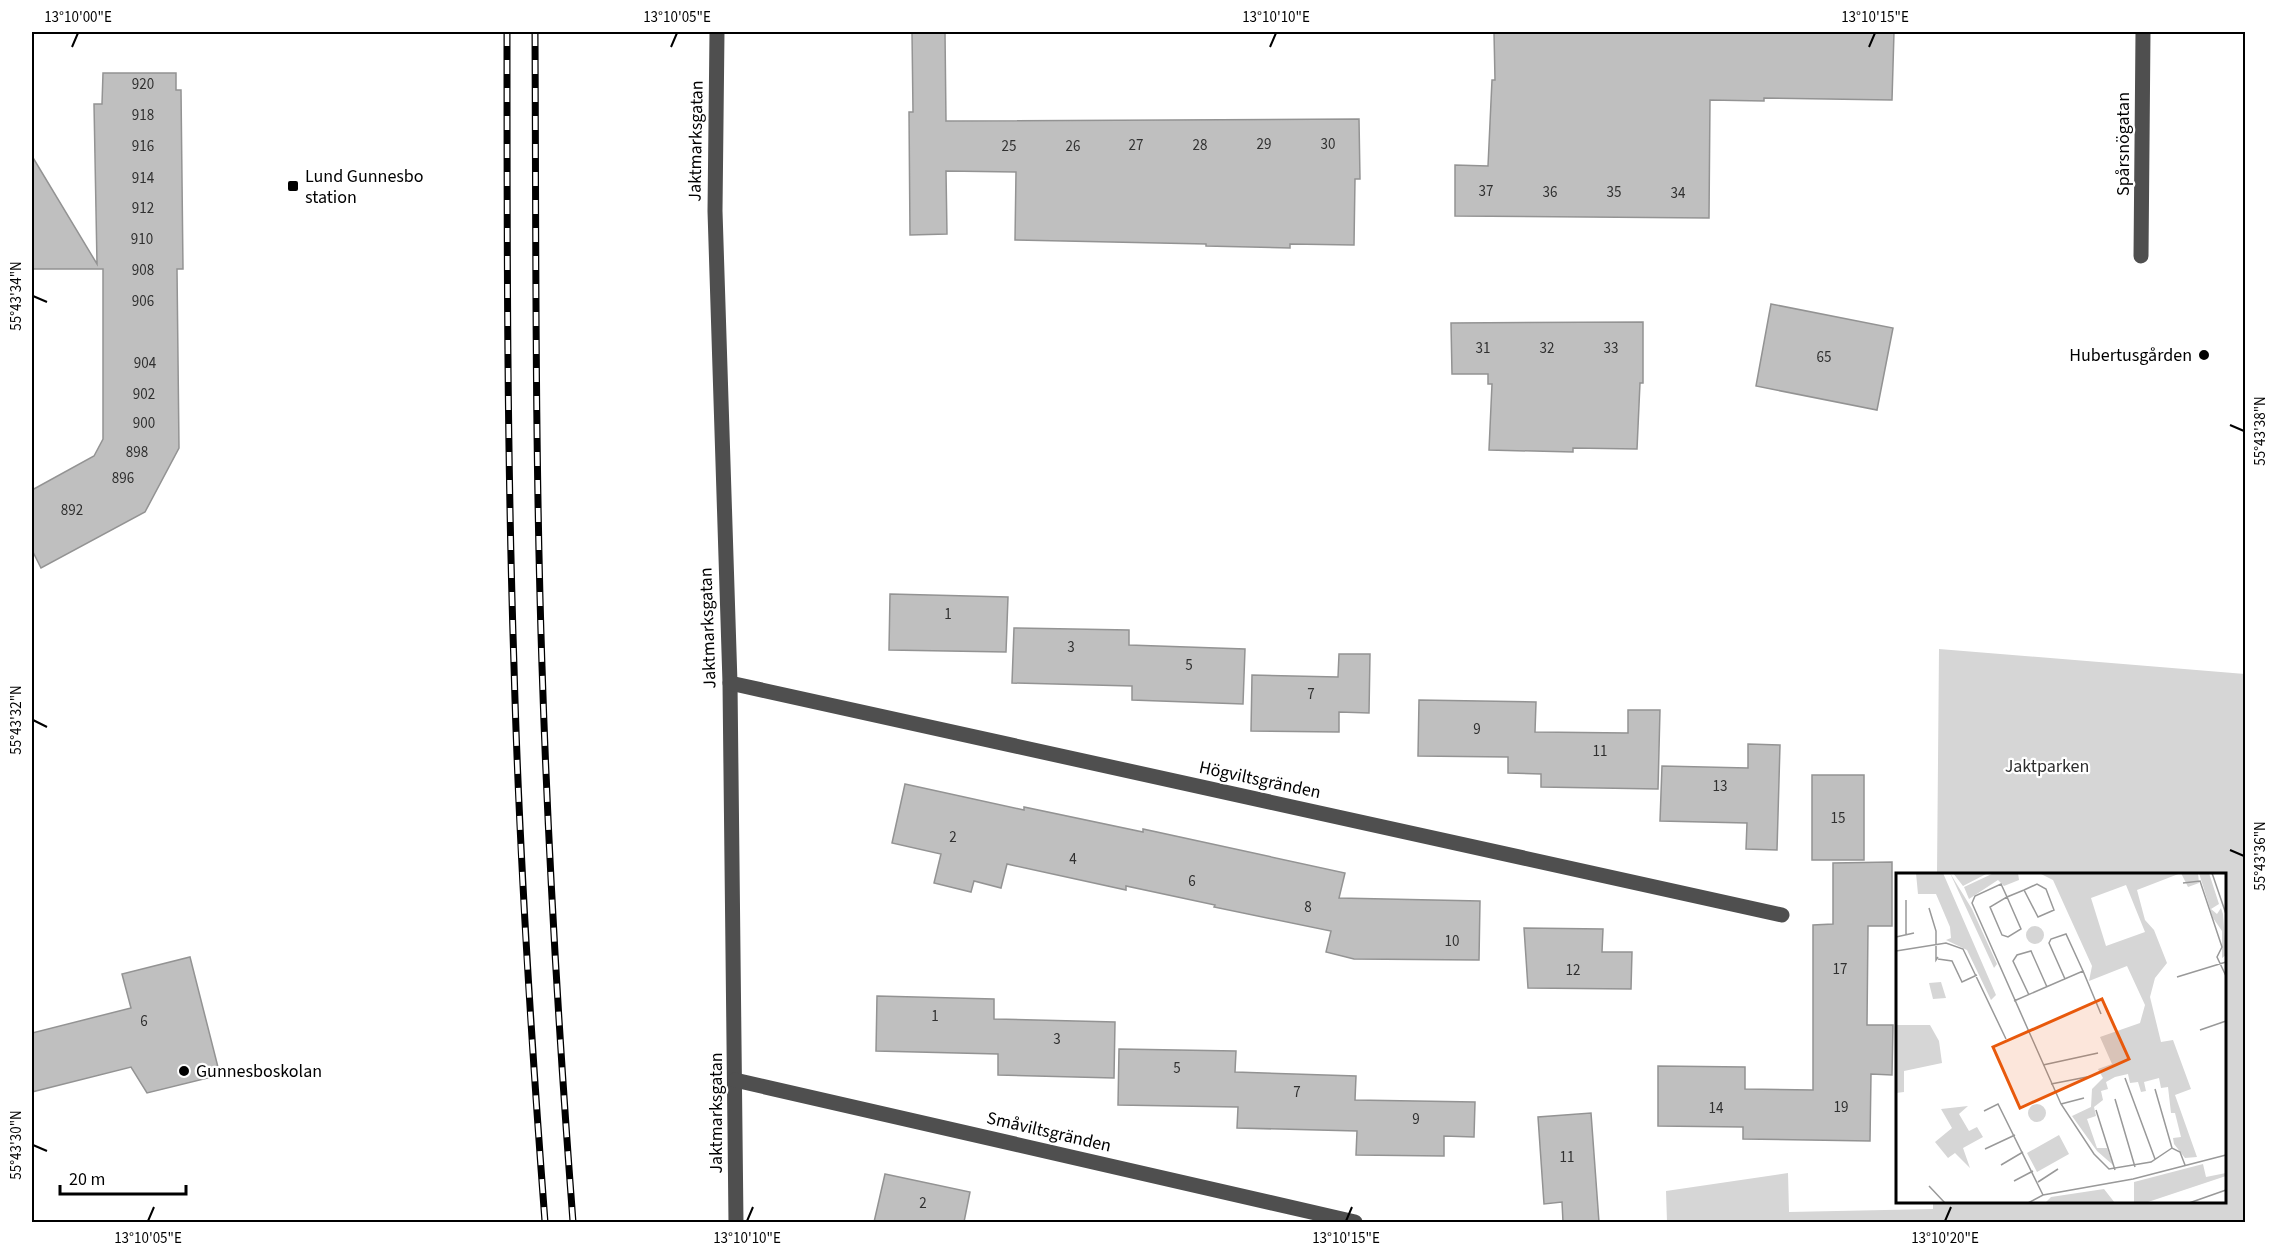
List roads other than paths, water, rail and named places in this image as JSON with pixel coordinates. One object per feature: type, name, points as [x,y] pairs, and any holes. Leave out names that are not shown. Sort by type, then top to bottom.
[{"type":"street","name":"Jaktmarksgatan","points":[[717,32],[715,211],[730,683],[736,1222]]},
{"type":"street","name":"Spårsnögatan","points":[[2141,256],[2143,32]]},
{"type":"street","name":"Högviltsgränden","points":[[730,683],[1782,915]]},
{"type":"street","name":"Småviltsgränden","points":[[735,1080],[1355,1222]]},
{"type":"railway","points":[[507,32],[509,428],[516,736],[526,944],[545,1222]]},
{"type":"railway","points":[[535,32],[537,428],[542,666],[554,944],[573,1222]]},
{"type":"place","name":"Lund Gunnesbo station","points":[[293,186]]},
{"type":"place","name":"Hubertusgården","points":[[2204,355]]},
{"type":"place","name":"Gunnesboskolan","points":[[184,1071]]},
{"type":"park label","name":"Jaktparken","points":[[2047,766]]}]
